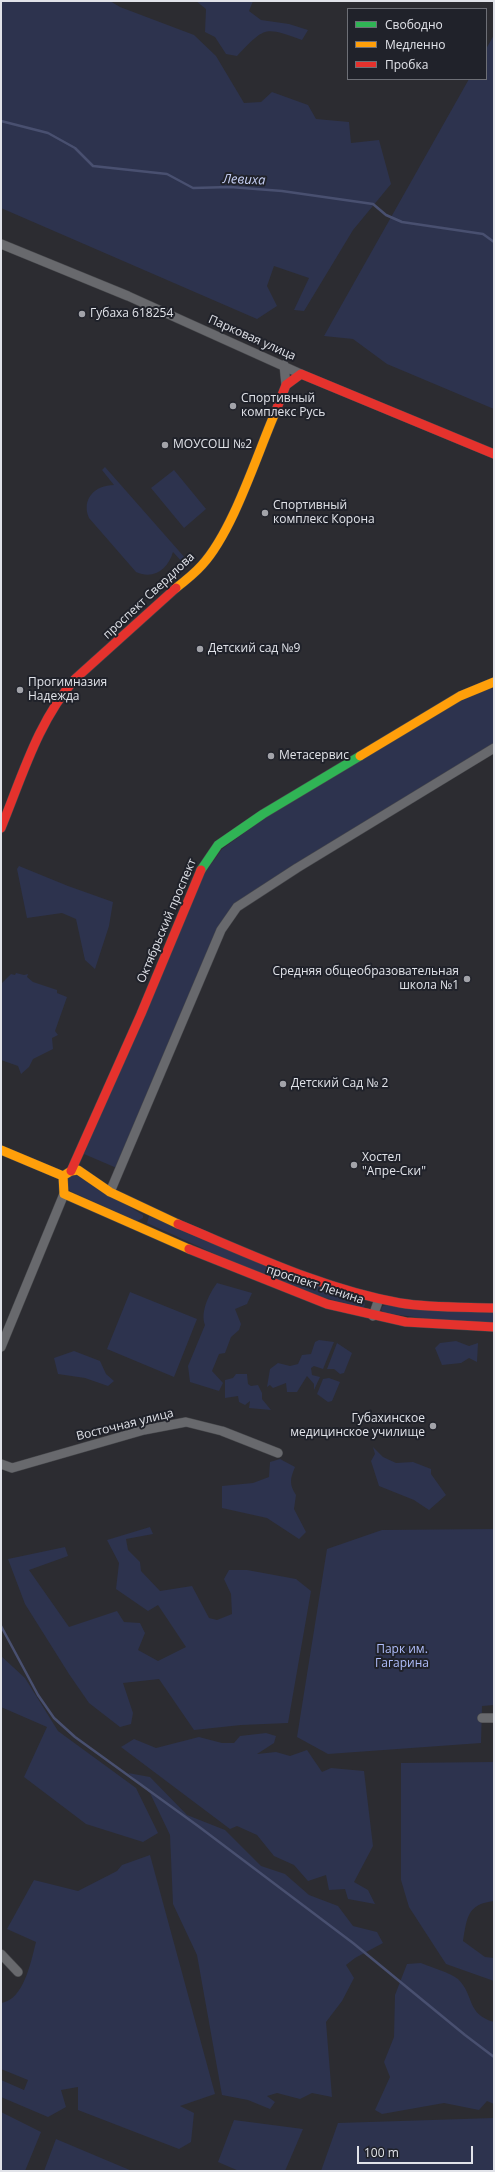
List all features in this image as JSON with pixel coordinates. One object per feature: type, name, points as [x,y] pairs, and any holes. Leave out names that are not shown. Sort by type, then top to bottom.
[{"type":"street","name":"Парковая улица","points":[[1,244],[128,296],[284,365],[301,374],[494,454]]},
{"type":"street","points":[[284,365],[286,385]]},
{"type":"street","points":[[286,385],[301,374]]},
{"type":"street","name":"проспект Свердлова","points":[[1,828],[48,715],[60,696],[75,679],[202,565],[220,539],[236,507],[286,385]]},
{"type":"street","name":"Октябрьский проспект","points":[[67,1174],[141,1014],[198,875],[218,845],[263,814],[460,696],[493,683]]},
{"type":"street","points":[[110,1192],[142,1121],[221,930],[236,907],[494,748]]},
{"type":"street","name":"проспект Ленина","points":[[1,1150],[67,1174],[78,1170],[110,1192],[146,1210],[266,1261],[334,1287],[378,1299],[434,1307],[494,1308]]},
{"type":"street","points":[[1,1347],[64,1194],[67,1174]]},
{"type":"street","name":"проспект Ленина","points":[[64,1194],[258,1278],[327,1304],[373,1316],[433,1325],[494,1327]]},
{"type":"street","points":[[139,1226],[145,1219],[146,1210]]},
{"type":"street","points":[[373,1316],[378,1299]]},
{"type":"street","name":"Восточная улица","points":[[1,1464],[12,1468],[144,1430],[186,1422],[222,1431],[278,1453]]},
{"type":"street","points":[[482,1718],[494,1718]]},
{"type":"street","points":[[1,1954],[18,1972]]},
{"type":"green space","points":[[1,1],[110,1],[120,7],[194,35],[216,56],[244,103],[261,102],[272,92],[308,105],[316,119],[349,122],[351,143],[379,140],[391,184],[353,230],[304,311],[294,310],[309,278],[274,266],[267,286],[277,306],[257,319],[1,208]]},
{"type":"green space","points":[[196,1],[253,1],[249,11],[261,20],[289,24],[308,30],[302,40],[272,31],[266,32],[260,34],[237,56],[226,54],[215,37],[205,32],[206,9]]},
{"type":"green space","points":[[494,35],[494,409],[387,364],[353,339],[324,336],[468,80],[487,80],[487,47]]},
{"type":"green space","points":[[105,467],[186,559],[183,563],[173,552],[164,568],[154,574],[149,575],[136,572],[89,518],[87,505],[91,494],[101,487],[114,485],[102,470]]},
{"type":"green space","points":[[174,470],[206,509],[184,528],[151,488]]},
{"type":"green space","points":[[494,688],[494,745],[234,906],[119,1169],[84,1154],[202,877],[222,849],[277,809],[465,695]]},
{"type":"green space","points":[[19,866],[113,902],[109,926],[95,969],[85,960],[76,919],[62,913],[27,918],[17,869]]},
{"type":"green space","points":[[16,973],[24,975],[28,974],[27,977],[33,982],[57,990],[57,993],[67,997],[55,1031],[58,1035],[52,1038],[53,1049],[33,1059],[29,1067],[21,1074],[18,1066],[1,1060],[1,984],[11,974],[15,975]]},
{"type":"green space","points":[[75,1174],[143,1215],[143,1218],[137,1221],[70,1191],[67,1186],[68,1178]]},
{"type":"green space","points":[[149,1216],[363,1299],[365,1305],[363,1308],[335,1301],[253,1271],[147,1223]]},
{"type":"green space","points":[[217,1283],[252,1293],[247,1304],[235,1309],[241,1324],[239,1330],[231,1337],[225,1353],[219,1354],[212,1371],[223,1383],[219,1391],[190,1382],[188,1366],[205,1325],[204,1309],[206,1303]]},
{"type":"green space","points":[[130,1292],[197,1319],[174,1377],[107,1349]]},
{"type":"green space","points":[[386,1305],[494,1313],[494,1322],[454,1322],[383,1313],[381,1309]]},
{"type":"green space","points":[[319,1340],[334,1342],[323,1369],[314,1366],[311,1368],[312,1375],[320,1377],[314,1390],[314,1384],[307,1376],[297,1392],[287,1392],[286,1383],[273,1388],[270,1385],[267,1387],[270,1369],[278,1363],[290,1366],[298,1364],[302,1355],[311,1354],[315,1342]]},
{"type":"green space","points":[[456,1341],[469,1346],[478,1343],[477,1362],[469,1358],[461,1363],[442,1365],[435,1348],[440,1343]]},
{"type":"green space","points":[[337,1343],[352,1353],[344,1373],[340,1374],[334,1369],[327,1369]]},
{"type":"green space","points":[[74,1351],[100,1361],[106,1374],[114,1381],[108,1386],[85,1378],[58,1374],[54,1358]]},
{"type":"green space","points":[[236,1374],[247,1374],[248,1384],[251,1386],[258,1385],[262,1393],[262,1399],[271,1410],[249,1408],[250,1401],[245,1405],[239,1402],[238,1396],[225,1398],[225,1380],[233,1378]]},
{"type":"green space","points":[[329,1378],[340,1382],[332,1401],[328,1402],[317,1394],[323,1379]]},
{"type":"green space","points":[[373,1447],[383,1457],[396,1463],[413,1462],[431,1469],[431,1474],[446,1495],[429,1510],[414,1500],[379,1486],[371,1461],[375,1454]]},
{"type":"green space","points":[[280,1459],[295,1467],[291,1481],[292,1488],[296,1495],[294,1509],[306,1532],[299,1539],[267,1518],[222,1508],[222,1486],[253,1483],[269,1477],[270,1462]]},
{"type":"green space","points":[[150,1527],[153,1534],[126,1539],[128,1550],[140,1562],[141,1571],[160,1591],[192,1586],[209,1618],[217,1620],[232,1614],[231,1594],[224,1579],[229,1570],[247,1570],[296,1579],[311,1591],[288,1723],[241,1725],[194,1730],[159,1679],[123,1683],[133,1713],[131,1724],[120,1727],[89,1703],[25,1604],[8,1559],[65,1547],[68,1556],[29,1570],[69,1627],[117,1611],[124,1622],[140,1623],[145,1633],[138,1650],[158,1661],[186,1647],[158,1605],[148,1611],[116,1589],[119,1563],[107,1540]]},
{"type":"green space","name":"Парк им. Гагарина","points":[[494,1529],[494,1705],[482,1706],[481,1743],[328,1754],[297,1737],[327,1549],[382,1530]]},
{"type":"green space","points":[[1,1656],[25,1678],[58,1731],[136,1788],[158,1833],[143,1842],[86,1824],[24,1777],[47,1727],[1,1707]]},
{"type":"green space","points":[[266,1733],[276,1736],[274,1743],[257,1754],[276,1752],[290,1756],[307,1750],[322,1772],[331,1768],[364,1771],[373,1846],[354,1882],[368,1890],[375,1904],[348,1899],[345,1889],[329,1890],[326,1875],[308,1881],[294,1865],[274,1856],[257,1835],[237,1826],[230,1829],[121,1747],[134,1739],[156,1748],[199,1737],[222,1743],[234,1743],[240,1736]]},
{"type":"green space","points":[[494,1762],[494,1901],[478,1905],[473,1909],[467,1919],[463,1941],[485,1957],[494,1958],[494,1981],[446,1964],[409,1907],[401,1880],[401,1763]]},
{"type":"green space","points":[[128,1773],[150,1777],[187,1815],[225,1830],[261,1866],[285,1874],[309,1895],[338,1906],[353,1926],[377,1932],[383,1943],[355,1958],[346,1965],[354,1978],[342,2001],[326,2022],[332,2097],[312,2093],[300,2099],[277,2093],[267,2096],[275,2102],[270,2109],[248,2100],[222,2095],[197,1955],[173,1904],[170,1835],[150,1793]]},
{"type":"green space","points":[[150,1855],[215,2094],[180,2106],[194,2113],[191,2142],[179,2149],[78,2110],[78,2087],[61,2090],[66,2107],[48,2117],[1,2097],[1,2080],[24,2090],[28,2080],[1,2069],[1,2003],[9,2000],[21,1987],[32,1959],[36,1942],[7,1929],[34,1880],[78,1891],[117,1871],[122,1865]]},
{"type":"green space","points":[[421,1963],[446,1972],[458,1979],[463,1985],[472,2004],[479,2014],[485,2019],[494,2022],[494,2104],[487,2101],[479,2110],[444,2103],[382,2114],[375,2110],[390,2077],[384,2062],[394,2037],[395,1995],[407,1964]]},
{"type":"green space","points":[[1,2112],[41,2132],[25,2171],[1,2171]]},
{"type":"green space","points":[[494,2118],[494,2171],[321,2171],[338,2123]]},
{"type":"green space","points":[[234,2120],[303,2129],[285,2171],[239,2171],[218,2162]]},
{"type":"green space","points":[[56,2139],[132,2171],[44,2171]]},
{"type":"waterway","name":"Левиха","points":[[1,121],[48,133],[75,148],[93,166],[167,174],[193,188],[230,187],[282,191],[373,204],[386,215],[402,222],[483,234],[494,242]]},
{"type":"waterway","points":[[1,1626],[38,1695],[54,1718],[75,1737],[198,1826],[353,1943],[494,2057]]},
{"type":"traffic: fast","points":[[201,870],[218,845],[263,814],[360,756]]},
{"type":"traffic: slow","points":[[176,588],[202,565],[224,533],[243,493],[275,413]]},
{"type":"traffic: slow","points":[[360,756],[460,696],[494,682]]},
{"type":"traffic: slow","points":[[1,1150],[63,1176]]},
{"type":"traffic: slow","points":[[178,1224],[110,1192],[78,1170],[71,1171],[63,1176],[64,1194],[189,1249]]},
{"type":"traffic: jam","points":[[275,413],[286,385],[301,374],[494,454]]},
{"type":"traffic: jam","points":[[1,828],[32,750],[62,695],[75,679],[176,588]]},
{"type":"traffic: jam","points":[[71,1171],[141,1014],[201,870]]},
{"type":"traffic: jam","points":[[178,1224],[287,1270],[314,1280],[371,1297],[423,1306],[494,1308]]},
{"type":"traffic: jam","points":[[189,1249],[327,1304],[406,1322],[494,1327]]},
{"type":"place","name":"Губаха 618254","points":[[82,314]]},
{"type":"place","name":"Спортивный комплекс Русь","points":[[233,406]]},
{"type":"place","name":"МОУСОШ №2","points":[[165,445]]},
{"type":"place","name":"Спортивный комплекс Корона","points":[[265,513]]},
{"type":"place","name":"Детский сад №9","points":[[200,649]]},
{"type":"place","name":"Прогимназия Надежда","points":[[20,690]]},
{"type":"place","name":"Метасервис","points":[[271,756]]},
{"type":"place","name":"Средняя общеобразовательная школа №1","points":[[467,979]]},
{"type":"place","name":"Детский Сад № 2","points":[[283,1084]]},
{"type":"place","name":"Хостел \"Апре-Ски\"","points":[[354,1165]]},
{"type":"place","name":"Губахинское медицинское училище","points":[[433,1426]]}]
